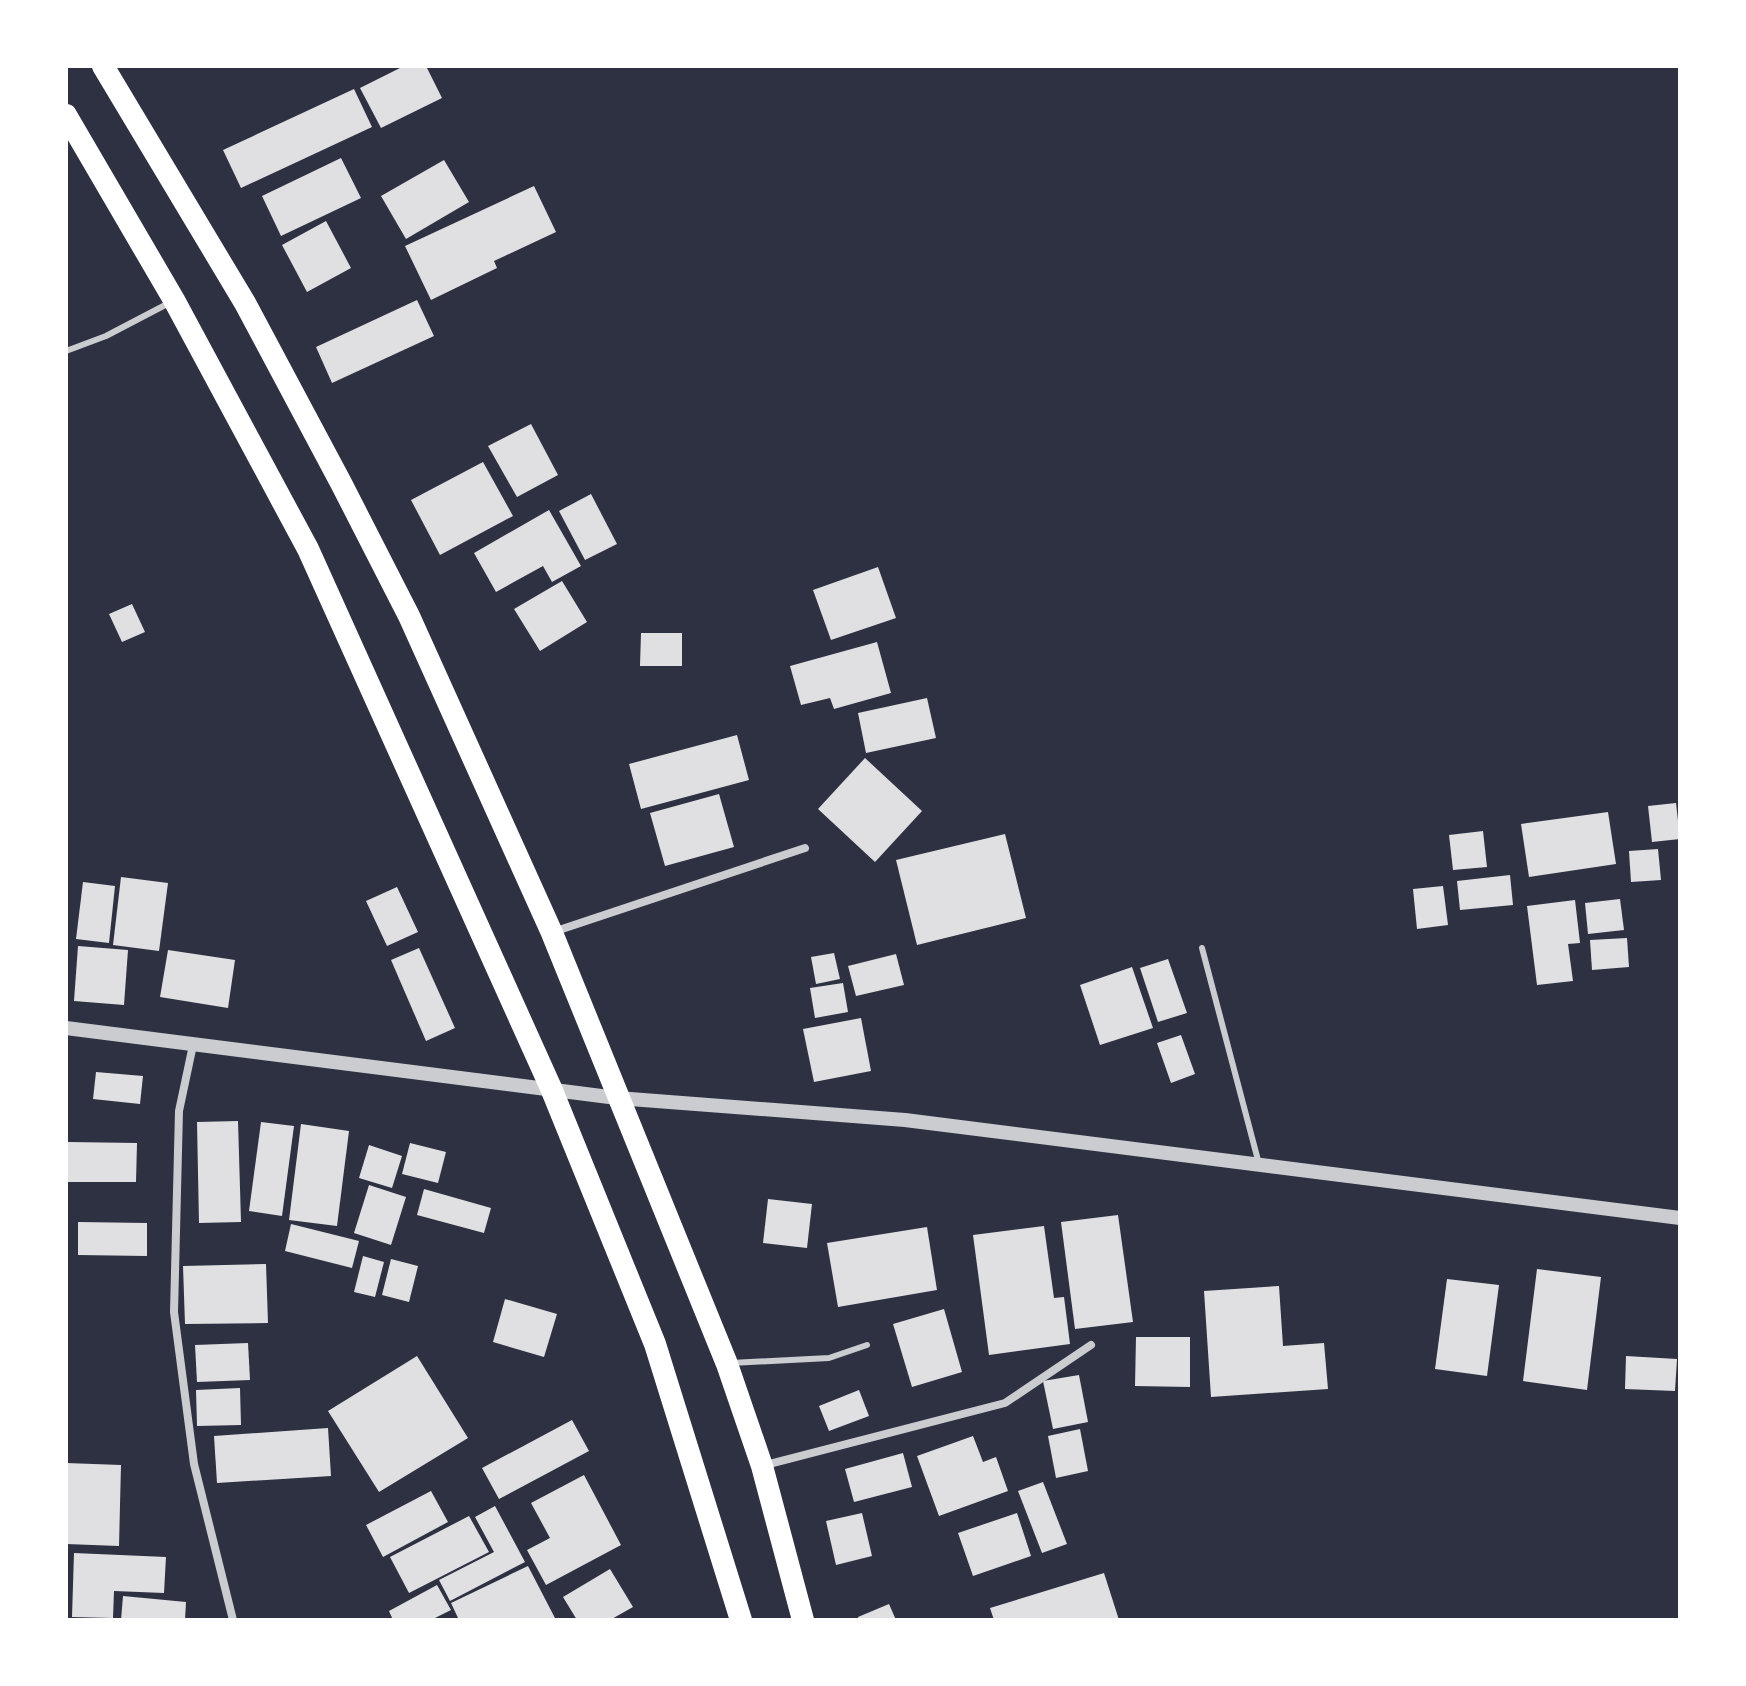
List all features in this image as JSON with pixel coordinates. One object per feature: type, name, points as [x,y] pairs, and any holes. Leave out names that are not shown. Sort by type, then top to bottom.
[{"type":"highway","points":[[103,66],[245,303],[341,483],[409,616],[552,933],[727,1364],[762,1466],[803,1620]]},
{"type":"highway","points":[[66,115],[174,300],[308,549],[551,1088],[655,1344],[741,1620]]},
{"type":"street","points":[[552,933],[805,848]]},
{"type":"street","points":[[66,1028],[617,1098],[905,1120],[1680,1218]]},
{"type":"street","points":[[193,1045],[179,1111],[174,1312],[194,1464],[233,1620]]},
{"type":"street","points":[[762,1466],[1005,1403],[1091,1345]]},
{"type":"lane","points":[[66,351],[106,336],[174,300]]},
{"type":"lane","points":[[1202,948],[1260,1167]]},
{"type":"lane","points":[[727,1364],[829,1358],[867,1345]]},
{"type":"building","points":[[404,66],[426,66],[442,98],[381,128],[360,88]]},
{"type":"building","points":[[354,89],[372,127],[241,188],[223,150]]},
{"type":"building","points":[[341,158],[361,198],[281,236],[262,196]]},
{"type":"building","points":[[444,160],[469,202],[406,239],[381,196]]},
{"type":"building","points":[[534,186],[556,232],[494,261],[497,268],[431,300],[405,246]]},
{"type":"building","points":[[326,221],[351,268],[307,292],[282,245]]},
{"type":"building","points":[[417,300],[434,336],[332,383],[316,347]]},
{"type":"building","points":[[531,424],[558,475],[517,497],[488,446]]},
{"type":"building","points":[[483,462],[513,516],[440,555],[411,500]]},
{"type":"building","points":[[591,494],[617,544],[585,560],[559,511]]},
{"type":"building","points":[[549,510],[581,566],[552,582],[543,566],[496,592],[474,553]]},
{"type":"building","points":[[878,567],[896,618],[831,640],[813,590]]},
{"type":"building","points":[[562,581],[587,622],[540,651],[514,609]]},
{"type":"building","points":[[132,604],[145,632],[122,642],[109,614]]},
{"type":"building","points":[[641,633],[682,633],[682,666],[640,666]]},
{"type":"building","points":[[877,642],[891,693],[834,709],[830,698],[801,705],[790,666]]},
{"type":"building","points":[[927,698],[936,738],[866,753],[858,713]]},
{"type":"building","points":[[737,735],[749,780],[641,809],[629,764]]},
{"type":"building","points":[[865,758],[922,811],[875,862],[818,809]]},
{"type":"building","points":[[719,794],[734,847],[665,866],[650,813]]},
{"type":"building","points":[[1676,803],[1680,839],[1652,842],[1648,806]]},
{"type":"building","points":[[1608,812],[1616,864],[1529,877],[1521,824]]},
{"type":"building","points":[[1483,831],[1487,867],[1453,870],[1449,835]]},
{"type":"building","points":[[1005,834],[1026,918],[917,945],[896,860]]},
{"type":"building","points":[[1658,849],[1661,880],[1631,882],[1629,851]]},
{"type":"building","points":[[1510,875],[1513,905],[1460,910],[1457,881]]},
{"type":"building","points":[[121,877],[168,883],[159,951],[113,945]]},
{"type":"building","points":[[83,882],[115,886],[109,943],[76,939]]},
{"type":"building","points":[[1443,886],[1448,925],[1417,929],[1413,889]]},
{"type":"building","points":[[397,887],[418,932],[387,946],[366,901]]},
{"type":"building","points":[[1620,899],[1624,930],[1588,934],[1585,903]]},
{"type":"building","points":[[1575,900],[1580,943],[1568,944],[1573,981],[1537,985],[1527,906]]},
{"type":"building","points":[[1627,938],[1629,967],[1592,970],[1590,940]]},
{"type":"building","points":[[78,946],[128,950],[124,1005],[74,1001]]},
{"type":"building","points":[[419,948],[455,1028],[426,1041],[391,960]]},
{"type":"building","points":[[168,950],[235,960],[228,1008],[160,997]]},
{"type":"building","points":[[834,953],[840,979],[816,984],[811,957]]},
{"type":"building","points":[[896,954],[904,985],[856,996],[848,966]]},
{"type":"building","points":[[1168,959],[1187,1013],[1158,1022],[1140,968]]},
{"type":"building","points":[[1132,967],[1153,1028],[1100,1045],[1080,985]]},
{"type":"building","points":[[843,983],[848,1012],[815,1018],[810,988]]},
{"type":"building","points":[[861,1018],[871,1071],[814,1082],[803,1029]]},
{"type":"building","points":[[1181,1035],[1195,1074],[1171,1083],[1157,1043]]},
{"type":"building","points":[[96,1072],[143,1076],[140,1104],[93,1099]]},
{"type":"building","points":[[238,1121],[241,1222],[199,1223],[197,1122]]},
{"type":"building","points":[[261,1122],[294,1126],[282,1216],[249,1211]]},
{"type":"building","points":[[301,1124],[349,1131],[337,1226],[289,1220]]},
{"type":"building","points":[[68,1142],[137,1143],[136,1182],[68,1182]]},
{"type":"building","points":[[410,1143],[446,1152],[438,1183],[402,1174]]},
{"type":"building","points":[[369,1145],[402,1156],[392,1188],[359,1178]]},
{"type":"building","points":[[369,1185],[406,1197],[391,1245],[354,1233]]},
{"type":"building","points":[[424,1189],[491,1208],[484,1233],[417,1215]]},
{"type":"building","points":[[768,1199],[812,1204],[807,1248],[763,1243]]},
{"type":"building","points":[[1118,1215],[1133,1322],[1075,1329],[1061,1222]]},
{"type":"building","points":[[78,1222],[147,1223],[147,1256],[78,1255]]},
{"type":"building","points":[[291,1224],[359,1241],[352,1268],[285,1251]]},
{"type":"building","points":[[1044,1226],[1054,1298],[1064,1297],[1070,1344],[989,1355],[973,1235]]},
{"type":"building","points":[[927,1227],[937,1290],[838,1307],[827,1243]]},
{"type":"building","points":[[363,1256],[384,1262],[375,1297],[354,1292]]},
{"type":"building","points":[[391,1259],[418,1266],[409,1302],[382,1295]]},
{"type":"building","points":[[266,1264],[268,1323],[185,1324],[183,1266]]},
{"type":"building","points":[[1537,1269],[1601,1277],[1587,1390],[1523,1381]]},
{"type":"building","points":[[1447,1279],[1499,1285],[1487,1376],[1435,1369]]},
{"type":"building","points":[[1279,1286],[1283,1346],[1324,1343],[1328,1389],[1211,1397],[1204,1291]]},
{"type":"building","points":[[505,1299],[557,1314],[544,1357],[493,1342]]},
{"type":"building","points":[[944,1309],[962,1372],[912,1387],[893,1324]]},
{"type":"building","points":[[1136,1337],[1190,1337],[1190,1387],[1135,1386]]},
{"type":"building","points":[[248,1343],[250,1380],[197,1382],[195,1345]]},
{"type":"building","points":[[417,1356],[468,1438],[379,1492],[328,1411]]},
{"type":"building","points":[[1626,1356],[1677,1359],[1675,1391],[1625,1389]]},
{"type":"building","points":[[1079,1375],[1088,1422],[1053,1429],[1043,1381]]},
{"type":"building","points":[[240,1388],[241,1425],[197,1426],[196,1390]]},
{"type":"building","points":[[859,1390],[869,1416],[829,1431],[819,1406]]},
{"type":"building","points":[[572,1420],[589,1451],[499,1499],[482,1468]]},
{"type":"building","points":[[328,1428],[331,1476],[217,1483],[214,1436]]},
{"type":"building","points":[[1080,1429],[1088,1471],[1056,1478],[1048,1436]]},
{"type":"building","points":[[973,1436],[983,1462],[996,1457],[1008,1491],[939,1516],[917,1456]]},
{"type":"building","points":[[903,1453],[912,1487],[854,1502],[845,1469]]},
{"type":"building","points":[[66,1463],[121,1465],[119,1546],[66,1544]]},
{"type":"building","points":[[584,1475],[621,1545],[546,1585],[527,1550],[550,1538],[531,1503]]},
{"type":"building","points":[[1043,1482],[1067,1544],[1042,1553],[1018,1491]]},
{"type":"building","points":[[431,1491],[448,1522],[383,1557],[366,1525]]},
{"type":"building","points":[[495,1506],[525,1562],[450,1601],[439,1580],[494,1552],[475,1517]]},
{"type":"building","points":[[862,1513],[872,1556],[836,1565],[826,1521]]},
{"type":"building","points":[[1017,1513],[1031,1556],[973,1576],[958,1533]]},
{"type":"building","points":[[469,1516],[489,1552],[409,1593],[390,1557]]},
{"type":"building","points":[[74,1553],[166,1557],[164,1593],[114,1591],[113,1618],[72,1617]]},
{"type":"building","points":[[528,1566],[556,1620],[459,1620],[451,1603]]},
{"type":"building","points":[[610,1569],[633,1607],[610,1620],[577,1620],[563,1597]]},
{"type":"building","points":[[1104,1573],[1119,1620],[994,1620],[990,1608]]},
{"type":"building","points":[[437,1585],[451,1610],[431,1620],[393,1620],[389,1611]]},
{"type":"building","points":[[123,1596],[186,1602],[185,1620],[121,1620]]},
{"type":"building","points":[[889,1604],[896,1620],[859,1620],[858,1617]]}]
